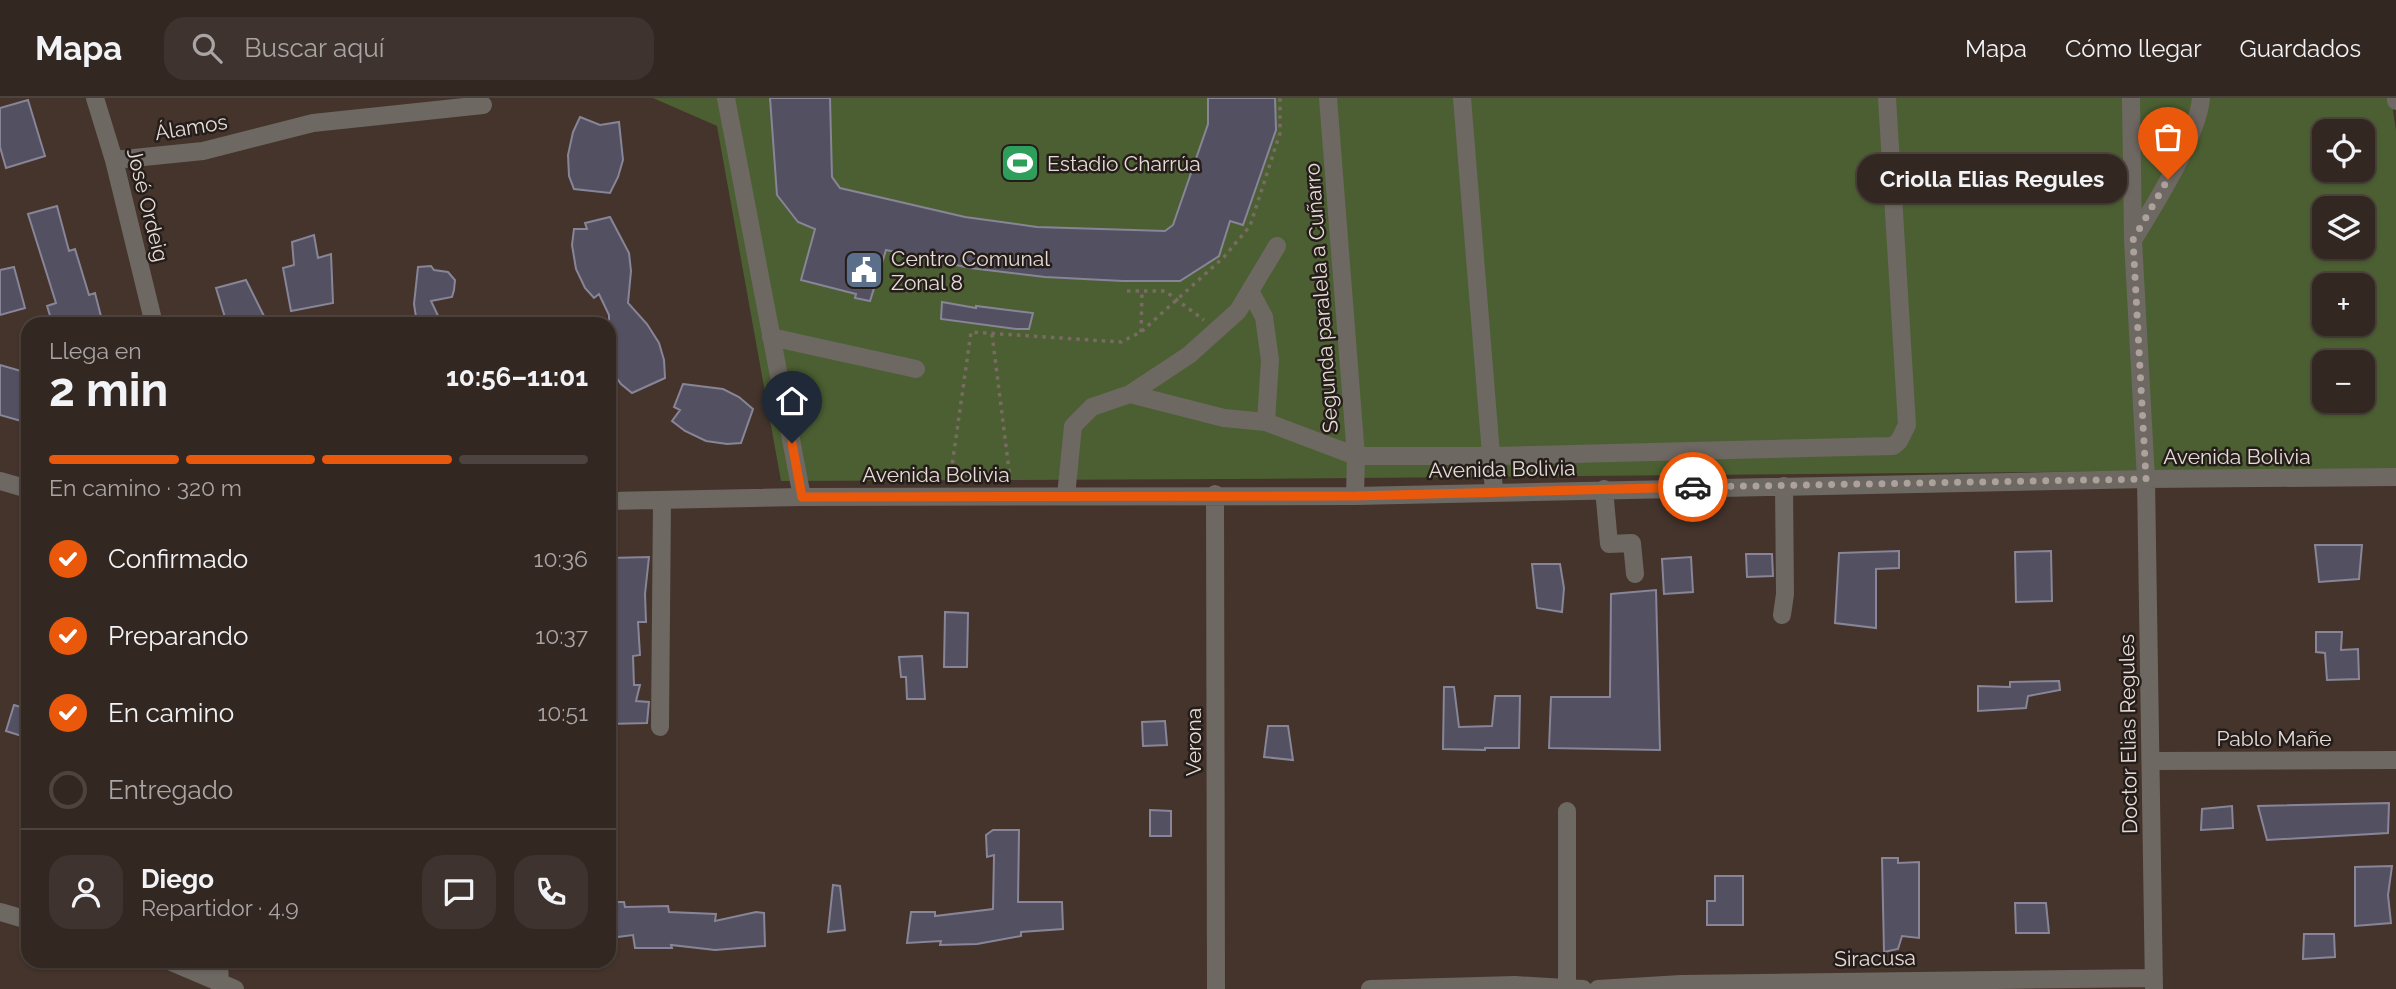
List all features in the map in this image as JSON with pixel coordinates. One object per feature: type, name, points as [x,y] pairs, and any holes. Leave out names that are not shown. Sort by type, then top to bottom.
[{"type":"street","name":"José Ordeig","points":[[94,98],[114,160],[153,317]]},
{"type":"street","points":[[726,98],[802,497]]},
{"type":"street","name":"Segunda paralela a Cuñarro","points":[[1328,98],[1356,456],[1355,496]]},
{"type":"street","points":[[1462,98],[1494,491]]},
{"type":"street","points":[[1130,394],[1224,418],[1266,422],[1356,456],[1491,456],[1893,446],[1899,441],[1907,425],[1886,98]]},
{"type":"street","name":"Doctor Elias Regules","points":[[2131,98],[2133,240],[2146,479],[2153,983]]},
{"type":"street","points":[[2133,240],[2159,198],[2186,143],[2200,108],[2201,98]]},
{"type":"street","name":"Álamos","points":[[114,160],[203,151],[313,124],[483,105]]},
{"type":"street","points":[[1066,496],[1073,426],[1092,407],[1130,394],[1188,355],[1217,330],[1238,311],[1277,246]]},
{"type":"street","points":[[1250,291],[1264,317],[1266,328],[1269,360],[1266,422]]},
{"type":"street","points":[[771,337],[916,369]]},
{"type":"street","name":"Avenida Bolivia","points":[[616,501],[1215,494],[1355,496],[2146,479],[2396,477]]},
{"type":"street","points":[[0,481],[21,487]]},
{"type":"street","points":[[1782,615],[1785,594],[1784,486]]},
{"type":"street","points":[[1604,489],[1609,544],[1632,544],[1636,574]]},
{"type":"street","name":"Verona","points":[[1215,494],[1216,989]]},
{"type":"street","points":[[660,727],[662,500]]},
{"type":"street","name":"Pablo Mañe","points":[[2151,761],[2396,760]]},
{"type":"street","points":[[1370,989],[1515,985],[1575,988],[1567,811]]},
{"type":"street","points":[[0,912],[21,918]]},
{"type":"street","points":[[184,968],[225,987]]},
{"type":"street","points":[[221,968],[225,987]]},
{"type":"street","name":"Siracusa","points":[[1598,989],[1681,984],[2153,983]]},
{"type":"path","points":[[947,496],[971,332],[1121,342],[1141,332],[1224,257],[1250,226],[1280,133],[1280,98]]},
{"type":"path","points":[[1141,332],[1142,290]]},
{"type":"path","points":[[1127,291],[1166,291],[1217,330]]},
{"type":"path","points":[[992,334],[1012,496]]},
{"type":"green space","points":[[653,98],[2391,98],[2396,130],[2396,469],[781,481],[717,126]]},
{"type":"building","points":[[770,98],[830,98],[832,177],[840,188],[965,217],[1037,227],[1165,231],[1173,225],[1208,124],[1208,98],[1275,98],[1276,130],[1243,225],[1230,221],[1219,256],[1180,281],[1045,277],[970,268],[886,250],[870,301],[855,298],[856,294],[801,280],[815,229],[798,222],[777,195]]},
{"type":"building","points":[[28,100],[45,156],[6,168],[0,147],[0,108]]},
{"type":"building","points":[[580,117],[600,125],[619,122],[623,160],[610,193],[574,189],[569,176],[568,155],[573,132]]},
{"type":"building","points":[[57,206],[69,251],[75,249],[89,295],[95,293],[101,317],[50,317],[47,306],[56,303],[28,214]]},
{"type":"building","points":[[610,217],[629,253],[631,271],[628,303],[647,324],[659,343],[664,360],[665,378],[632,393],[616,377],[616,317],[609,317],[599,294],[594,298],[585,288],[576,269],[572,245],[574,229],[587,229],[585,223]]},
{"type":"building","points":[[314,235],[318,258],[331,254],[333,303],[291,311],[283,268],[294,265],[292,242]]},
{"type":"building","points":[[431,266],[434,270],[448,272],[455,280],[452,297],[431,301],[439,317],[416,317],[414,304],[418,267]]},
{"type":"building","points":[[14,267],[25,308],[0,315],[0,270]]},
{"type":"building","points":[[246,280],[264,317],[225,317],[216,288]]},
{"type":"building","points":[[942,302],[1033,313],[1029,329],[1016,329],[941,319]]},
{"type":"building","points":[[0,365],[21,371],[21,421],[0,415]]},
{"type":"building","points":[[683,384],[723,389],[739,397],[753,409],[741,443],[706,441],[672,421],[680,410],[674,407]]},
{"type":"building","points":[[2315,545],[2362,545],[2359,579],[2319,582]]},
{"type":"building","points":[[1899,551],[1899,568],[1876,569],[1876,628],[1835,623],[1839,553]]},
{"type":"building","points":[[2051,551],[2052,601],[2016,602],[2015,552]]},
{"type":"building","points":[[1746,554],[1772,554],[1773,576],[1747,577]]},
{"type":"building","points":[[649,557],[645,594],[646,622],[638,622],[640,655],[633,656],[634,685],[640,685],[636,701],[649,702],[647,723],[616,724],[616,558]]},
{"type":"building","points":[[1691,557],[1693,592],[1664,594],[1662,559]]},
{"type":"building","points":[[1532,564],[1560,564],[1564,588],[1562,612],[1537,608]]},
{"type":"building","points":[[1656,590],[1660,750],[1549,748],[1551,697],[1610,697],[1611,594]]},
{"type":"building","points":[[945,612],[968,613],[967,667],[944,667]]},
{"type":"building","points":[[2316,632],[2342,632],[2341,650],[2358,649],[2359,679],[2327,680],[2325,653],[2316,652]]},
{"type":"building","points":[[922,656],[925,699],[907,699],[906,677],[901,677],[899,657]]},
{"type":"building","points":[[2059,681],[2060,690],[2028,696],[2026,708],[1978,711],[1978,686],[2010,687],[2010,682]]},
{"type":"building","points":[[1444,687],[1454,687],[1459,727],[1492,726],[1495,696],[1520,696],[1519,748],[1443,749]]},
{"type":"building","points":[[14,705],[21,707],[21,736],[6,731]]},
{"type":"building","points":[[1165,721],[1167,745],[1143,746],[1142,722]]},
{"type":"building","points":[[1268,726],[1288,726],[1293,760],[1264,757]]},
{"type":"building","points":[[2389,803],[2388,833],[2267,840],[2258,806]]},
{"type":"building","points":[[2232,806],[2233,828],[2201,830],[2202,809]]},
{"type":"building","points":[[1150,810],[1171,811],[1171,836],[1150,836]]},
{"type":"building","points":[[993,830],[1019,830],[1018,902],[1062,902],[1063,929],[1021,932],[1021,936],[977,944],[940,945],[941,941],[907,943],[911,912],[935,912],[935,916],[993,909],[994,855],[987,857],[986,835]]},
{"type":"building","points":[[1882,858],[1898,858],[1898,863],[1919,862],[1919,938],[1902,936],[1898,949],[1884,952]]},
{"type":"building","points":[[2392,866],[2388,895],[2391,923],[2355,926],[2355,867]]},
{"type":"building","points":[[1715,876],[1743,876],[1743,925],[1707,925],[1707,901],[1715,901]]},
{"type":"building","points":[[833,885],[840,886],[845,930],[828,932]]},
{"type":"building","points":[[616,902],[624,902],[625,907],[668,906],[669,912],[716,914],[715,921],[756,912],[764,913],[765,946],[715,950],[671,945],[672,948],[635,948],[633,935],[616,937]]},
{"type":"building","points":[[2015,903],[2046,903],[2049,933],[2016,933]]},
{"type":"building","points":[[2304,934],[2334,934],[2335,957],[2303,959]]},
{"type":"way so far","points":[[1693,487],[2146,479],[2133,240],[2168,179]]},
{"type":"place","name":"Estadio Charrúa","points":[[1020,163]]},
{"type":"place","name":"Criolla Elias Regules","points":[[2168,179]]},
{"type":"place","name":"Centro Comunal Zonal 8","points":[[864,270]]},
{"type":"route","points":[[792,443],[802,497],[1215,494],[1355,496],[1693,487]]}]
